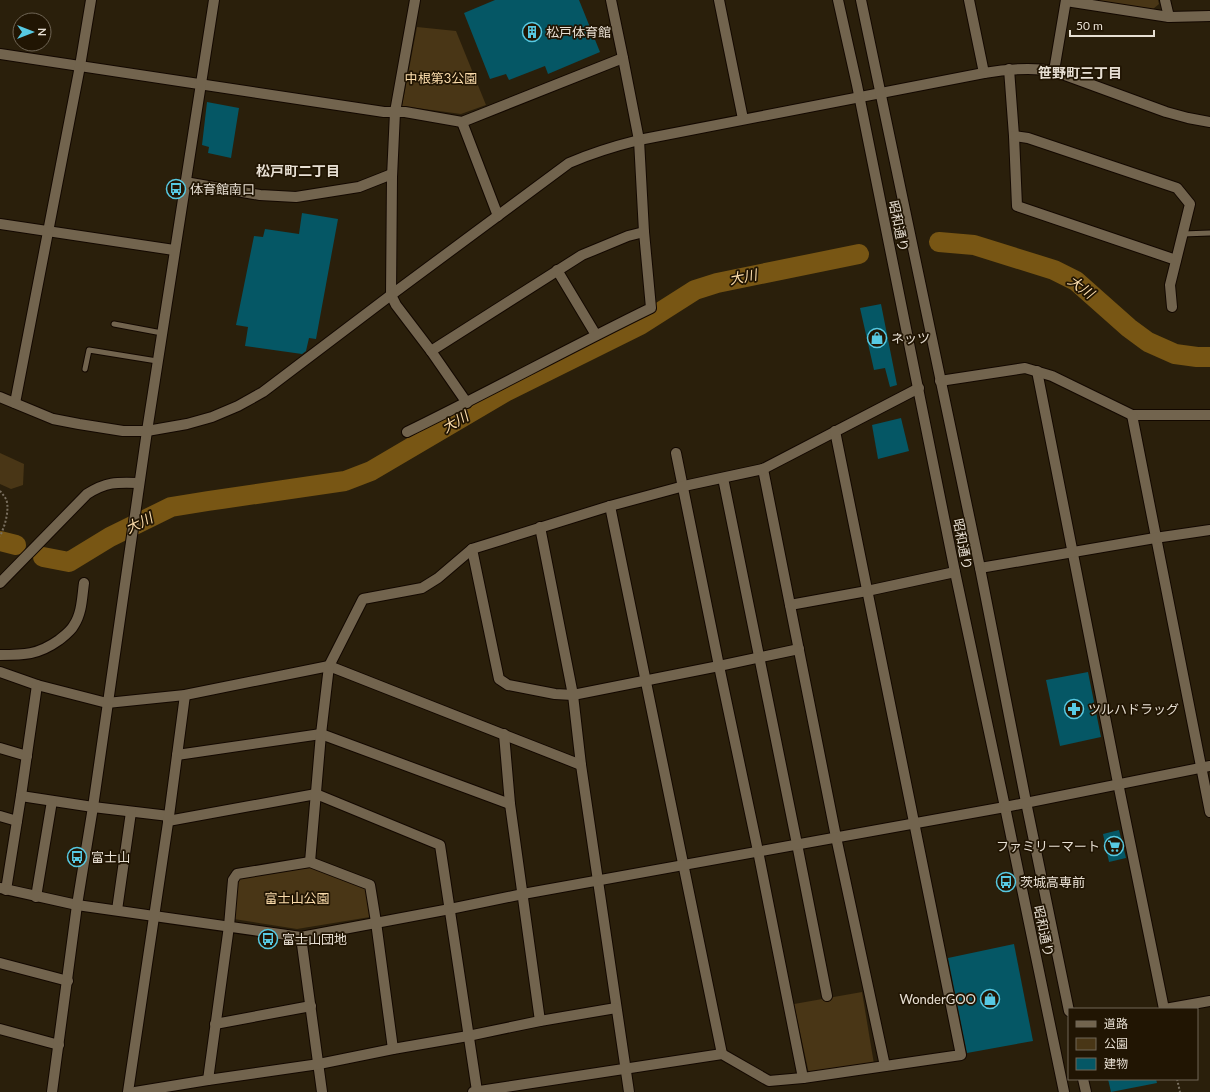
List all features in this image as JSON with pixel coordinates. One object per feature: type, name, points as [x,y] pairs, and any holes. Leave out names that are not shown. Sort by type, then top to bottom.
[{"type":"street","points":[[15,403],[92,0]]},
{"type":"street","points":[[52,1092],[68,982],[77,905],[93,807],[146,431],[214,0]]},
{"type":"street","points":[[415,0],[395,112],[392,174],[391,295],[396,305],[431,351],[467,403]]},
{"type":"street","points":[[407,432],[467,403],[596,335],[651,308],[644,232],[639,140],[611,0]]},
{"type":"street","points":[[719,0],[743,119]]},
{"type":"street","name":"昭和通り","points":[[838,0],[919,388],[955,572],[1064,1092]]},
{"type":"street","name":"昭和通り","points":[[862,0],[980,568],[1068,1008]]},
{"type":"street","points":[[969,0],[984,73]]},
{"type":"street","points":[[1165,0],[1169,17]]},
{"type":"street","points":[[1054,71],[1066,1],[1169,17],[1210,16]]},
{"type":"street","points":[[0,54],[384,112],[405,112],[462,122],[623,58]]},
{"type":"street","points":[[0,397],[53,419],[123,430],[146,431],[187,424],[212,417],[238,406],[263,392],[391,295],[569,164],[609,147],[639,140],[984,73],[1009,69],[1034,68],[1054,71],[1166,112],[1210,122]]},
{"type":"street","points":[[1009,69],[1017,206],[1176,260]]},
{"type":"street","points":[[462,122],[498,216]]},
{"type":"street","points":[[1014,136],[1028,138],[1177,188],[1190,204],[1170,285],[1172,307]]},
{"type":"street","points":[[185,182],[260,195],[296,197],[359,186],[392,174]]},
{"type":"street","points":[[0,224],[174,250]]},
{"type":"street","points":[[431,351],[582,255],[628,236],[644,232]]},
{"type":"street","points":[[557,270],[596,335]]},
{"type":"street","points":[[940,381],[1025,368],[1052,376],[1132,415],[1210,415]]},
{"type":"street","points":[[1037,371],[1118,784],[1165,1008]]},
{"type":"street","points":[[310,862],[321,734],[329,666],[363,599],[422,588],[438,578],[472,549],[610,506],[684,486],[763,469],[919,388]]},
{"type":"street","points":[[1132,415],[1156,538],[1206,766],[1210,812]]},
{"type":"street","points":[[21,796],[168,818],[316,794],[440,845],[475,1092],[722,1054],[769,1081],[803,1078],[961,1055],[835,431]]},
{"type":"street","points":[[676,453],[684,486],[803,1078]]},
{"type":"street","points":[[763,469],[836,837],[885,1066]]},
{"type":"street","points":[[723,478],[827,996]]},
{"type":"street","points":[[0,583],[87,494],[98,487],[109,483],[139,483]]},
{"type":"street","points":[[610,506],[722,1054]]},
{"type":"street","points":[[540,527],[573,695],[581,765],[629,1092]]},
{"type":"street","points":[[980,568],[1210,530]]},
{"type":"street","points":[[472,549],[499,679],[508,685],[555,694],[573,695],[799,649]]},
{"type":"street","points":[[790,605],[868,591],[955,572]]},
{"type":"street","points":[[0,655],[23,655],[36,653],[51,646],[64,636],[74,626],[80,612],[84,583]]},
{"type":"street","points":[[0,672],[36,685],[107,703],[185,695],[329,666],[581,765]]},
{"type":"street","points":[[36,685],[17,821],[3,889],[77,905],[301,937],[523,894],[598,882],[797,844],[1005,807],[1206,766]]},
{"type":"street","points":[[128,1092],[185,695]]},
{"type":"street","points":[[177,755],[321,734],[510,804]]},
{"type":"street","points":[[504,734],[510,804],[540,1021]]},
{"type":"street","points":[[0,748],[27,756]]},
{"type":"street","points":[[36,897],[52,801]]},
{"type":"street","points":[[117,910],[131,812]]},
{"type":"street","points":[[0,816],[17,821]]},
{"type":"street","points":[[208,1080],[229,926],[232,880],[237,874],[310,862],[370,884],[393,1049]]},
{"type":"street","points":[[301,937],[322,1092]]},
{"type":"street","points":[[0,963],[68,982]]},
{"type":"street","points":[[1171,1008],[1210,1001]]},
{"type":"street","points":[[215,1024],[311,1006]]},
{"type":"street","points":[[135,1092],[319,1064],[540,1021],[616,1008]]},
{"type":"street","points":[[0,1029],[59,1045]]},
{"type":"street","points":[[1083,1080],[1086,1092]]},
{"type":"lane","points":[[1183,234],[1210,233]]},
{"type":"lane","points":[[114,324],[162,333]]},
{"type":"lane","points":[[85,369],[89,350],[157,361]]},
{"type":"path","points":[[0,491],[6,499],[7,512],[6,524],[0,536]]},
{"type":"path","points":[[1177,1080],[1180,1092]]},
{"type":"green space","points":[[1093,0],[1158,0],[1159,4],[1153,9]]},
{"type":"green space","name":"中根第3公園","points":[[417,27],[456,31],[486,105],[461,114],[402,106]]},
{"type":"green space","points":[[0,453],[24,464],[23,485],[11,489],[0,484]]},
{"type":"green space","name":"富士山公園","points":[[310,866],[367,886],[370,917],[297,929],[234,919],[237,878]]},
{"type":"green space","points":[[862,992],[874,1064],[809,1074],[794,1004]]},
{"type":"building","name":"松戸体育館","points":[[495,0],[579,0],[600,52],[548,74],[545,66],[509,80],[506,74],[490,79],[464,13]]},
{"type":"building","points":[[207,102],[239,108],[231,158],[208,153],[209,147],[202,145]]},
{"type":"building","points":[[302,213],[338,219],[316,339],[309,338],[306,351],[302,354],[245,346],[248,327],[236,325],[254,236],[263,237],[265,229],[299,234]]},
{"type":"building","name":"ネッツ","points":[[881,304],[897,385],[890,387],[885,368],[874,370],[860,308]]},
{"type":"building","points":[[901,418],[909,451],[878,459],[872,425]]},
{"type":"building","name":"ツルハドラッグ","points":[[1088,672],[1101,737],[1060,746],[1046,680]]},
{"type":"building","name":"ファミリーマート","points":[[1119,830],[1126,858],[1109,862],[1103,834]]},
{"type":"building","name":"WonderGOO","points":[[1014,944],[1033,1041],[967,1053],[948,958]]},
{"type":"building","points":[[1108,1080],[1156,1080],[1157,1083],[1111,1092]]},
{"type":"waterway","name":"大川","points":[[939,242],[974,245],[1054,270],[1076,281],[1129,328],[1148,342],[1175,354],[1210,357]]},
{"type":"waterway","name":"大川","points":[[43,557],[69,562],[110,537],[171,507],[345,481],[371,471],[507,391],[640,325],[695,290],[717,283],[859,254]]},
{"type":"waterway","name":"大川","points":[[0,541],[16,545]]},
{"type":"place","name":"松戸体育館","points":[[532,32]]},
{"type":"place","name":"体育館南口","points":[[176,189]]},
{"type":"place","name":"ネッツ","points":[[877,338]]},
{"type":"place","name":"ツルハドラッグ","points":[[1074,709]]},
{"type":"place","name":"ファミリーマート","points":[[1114,846]]},
{"type":"place","name":"富士山","points":[[77,857]]},
{"type":"place","name":"茨城高専前","points":[[1006,882]]},
{"type":"place","name":"富士山団地","points":[[268,939]]},
{"type":"place","name":"WonderGOO","points":[[990,999]]},
{"type":"district","name":"笹野町三丁目","points":[[1080,73]]},
{"type":"district","name":"松戸町二丁目","points":[[298,171]]}]
